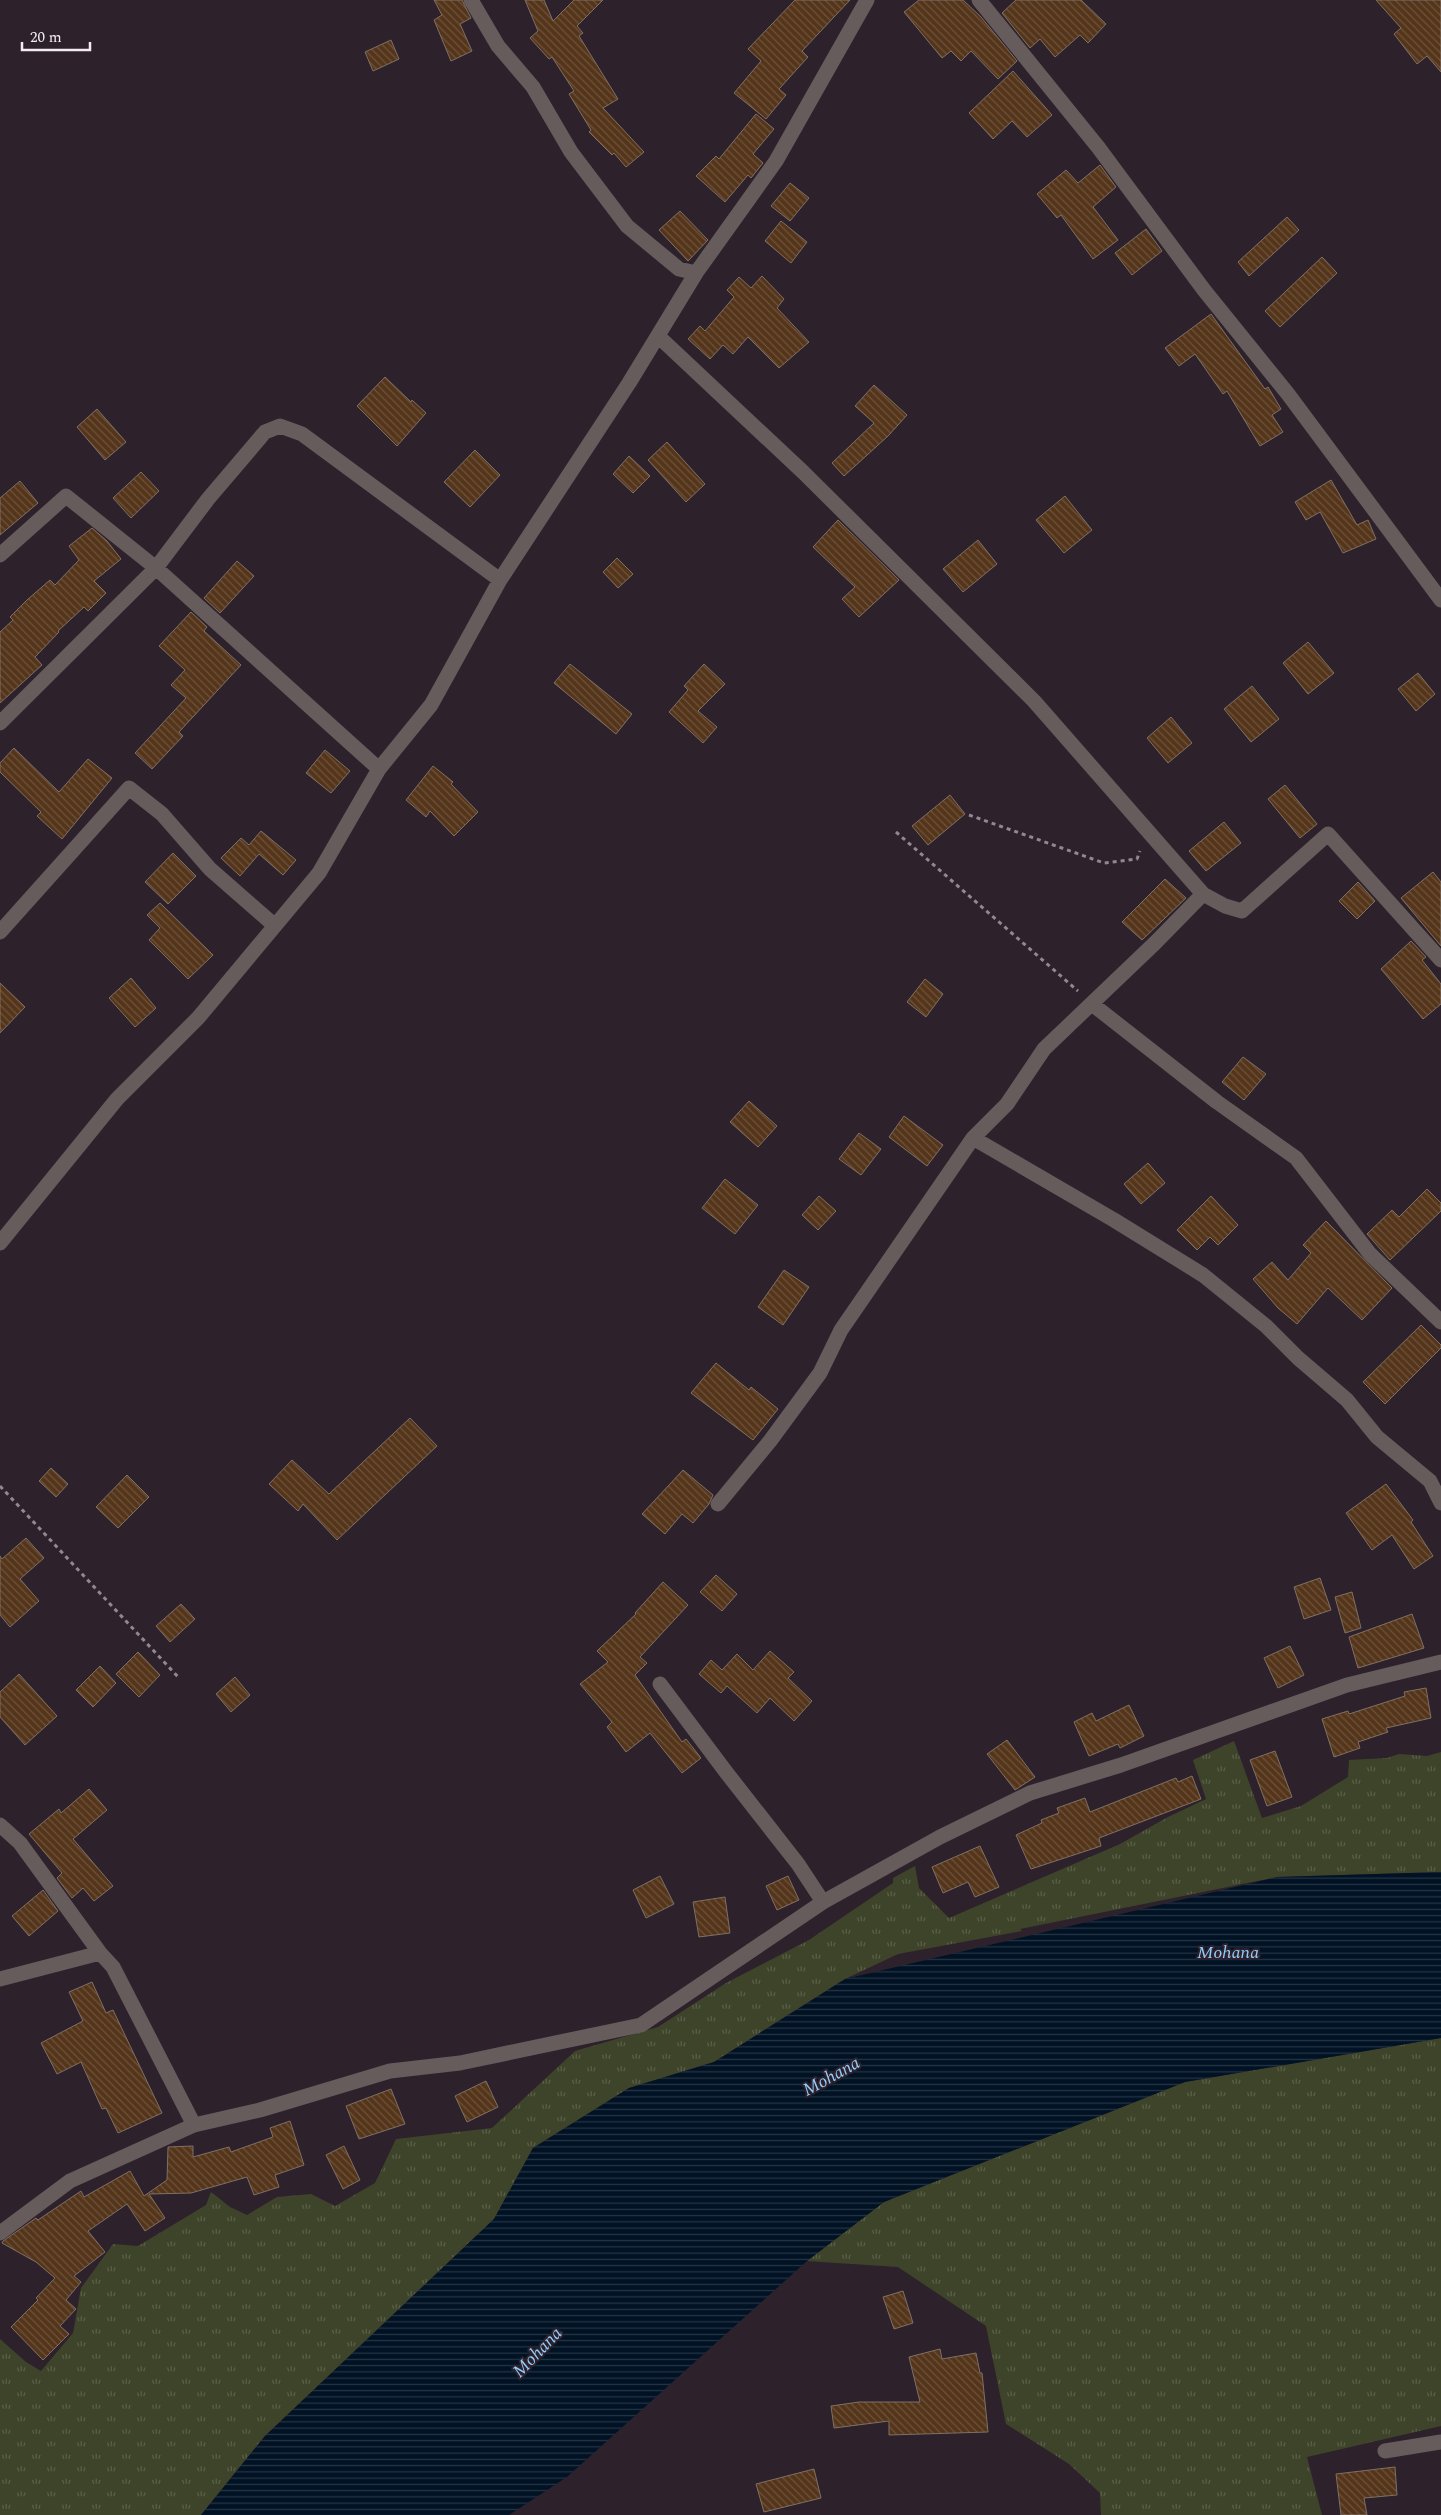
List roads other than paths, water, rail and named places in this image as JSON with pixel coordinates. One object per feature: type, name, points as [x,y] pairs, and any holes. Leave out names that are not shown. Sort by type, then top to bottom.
[{"type":"street","points":[[471,0],[498,46],[533,87],[571,152],[627,226],[679,269],[696,273]]},
{"type":"street","points":[[0,1243],[117,1099],[198,1018],[319,873],[379,769],[431,705],[500,580],[658,336],[696,273],[776,161],[867,0]]},
{"type":"street","points":[[979,0],[1098,147],[1204,290],[1288,394],[1441,600]]},
{"type":"street","points":[[658,336],[803,472],[1034,701],[1203,894],[1225,906],[1242,910],[1328,834],[1441,960]]},
{"type":"street","points":[[0,723],[156,568],[208,500],[265,432],[280,426],[302,434],[500,580]]},
{"type":"street","points":[[0,555],[66,496],[156,568],[379,769]]},
{"type":"street","points":[[0,932],[129,788],[162,814],[210,869],[274,925]]},
{"type":"street","points":[[718,1504],[770,1441],[820,1373],[842,1330],[974,1138],[1007,1104],[1044,1049],[1203,894]]},
{"type":"street","points":[[1092,1004],[1217,1102],[1296,1158],[1370,1254],[1441,1322]]},
{"type":"street","points":[[974,1138],[1114,1220],[1203,1276],[1266,1326],[1298,1358],[1347,1400],[1377,1436],[1430,1481],[1441,1502]]},
{"type":"street","points":[[0,2233],[70,2182],[194,2125],[260,2110],[390,2071],[460,2063],[640,2025],[823,1902],[940,1837],[1030,1793],[1120,1765],[1347,1685],[1441,1662]]},
{"type":"street","points":[[660,1684],[798,1864],[823,1902]]},
{"type":"street","points":[[0,1826],[20,1843],[100,1953],[113,1967],[194,2125]]},
{"type":"street","points":[[0,1979],[100,1953]]},
{"type":"street","points":[[1386,2451],[1441,2442]]},
{"type":"water","name":"Mohana","points":[[1441,1872],[1441,2038],[1185,2082],[884,2202],[807,2261],[567,2477],[509,2515],[201,2515],[265,2436],[494,2219],[533,2148],[629,2088],[714,2062],[845,1979],[1277,1877]]}]
